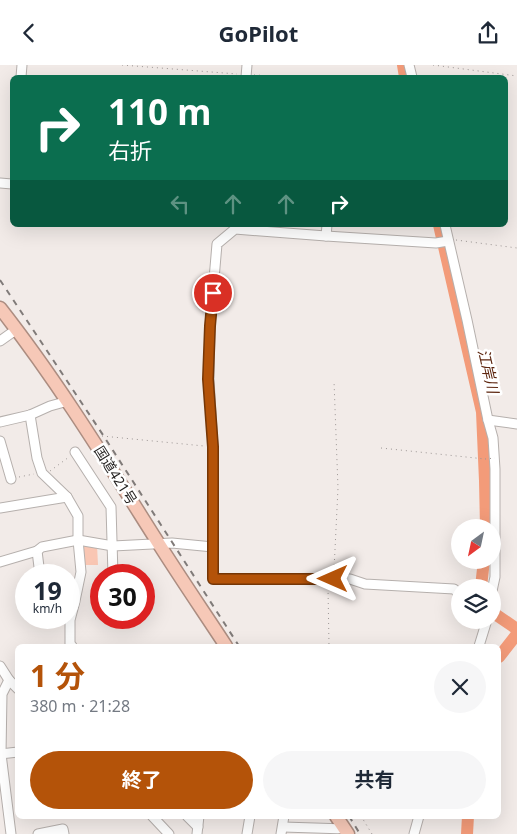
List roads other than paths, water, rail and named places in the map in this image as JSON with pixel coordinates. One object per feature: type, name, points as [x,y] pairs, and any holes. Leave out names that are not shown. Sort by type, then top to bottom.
[{"type":"highway","name":"国道421号","points":[[0,308],[68,401],[225,644]]},
{"type":"highway","points":[[338,819],[347,831]]},
{"type":"street","points":[[444,242],[326,236],[235,227],[217,245],[210,326],[208,379],[213,447],[213,579],[350,579],[365,585],[451,589]]},
{"type":"street","points":[[326,236],[327,227]]},
{"type":"street","points":[[445,227],[444,242],[467,320],[493,438],[495,579]]},
{"type":"street","points":[[0,341],[17,329]]},
{"type":"street","points":[[0,422],[30,415],[68,401]]},
{"type":"street","points":[[30,415],[37,458],[42,473],[67,497],[78,516],[80,575]]},
{"type":"street","points":[[488,420],[517,424]]},
{"type":"street","points":[[0,441],[11,479]]},
{"type":"street","points":[[74,452],[111,507],[113,564]]},
{"type":"street","points":[[0,508],[67,497]]},
{"type":"street","points":[[0,562],[37,551],[42,547],[78,540],[113,546],[172,543],[213,547]]},
{"type":"street","points":[[37,551],[39,564]]},
{"type":"street","points":[[70,629],[70,644]]},
{"type":"street","points":[[480,644],[484,629]]},
{"type":"street","points":[[0,667],[15,686]]},
{"type":"street","points":[[9,680],[2,694],[0,754],[11,834]]},
{"type":"street","points":[[0,754],[15,752]]},
{"type":"street","points":[[155,819],[169,834]]},
{"type":"street","points":[[189,819],[197,831]]},
{"type":"street","points":[[247,834],[250,819]]},
{"type":"street","points":[[414,834],[419,819]]},
{"type":"street","points":[[38,834],[63,829],[64,834]]},
{"type":"street","points":[[282,830],[347,831]]},
{"type":"waterway","name":"江岸川","points":[[403,65],[405,75]]},
{"type":"waterway","name":"江岸川","points":[[439,227],[482,412],[486,519]]},
{"type":"waterway","name":"江岸川","points":[[482,579],[483,569]]},
{"type":"waterway","name":"江岸川","points":[[501,618],[517,629]]},
{"type":"waterway","points":[[501,654],[517,634]]},
{"type":"waterway","points":[[467,834],[468,819]]},
{"type":"railway","points":[[0,280],[238,644]]},
{"type":"railway","points":[[351,819],[360,834]]}]
